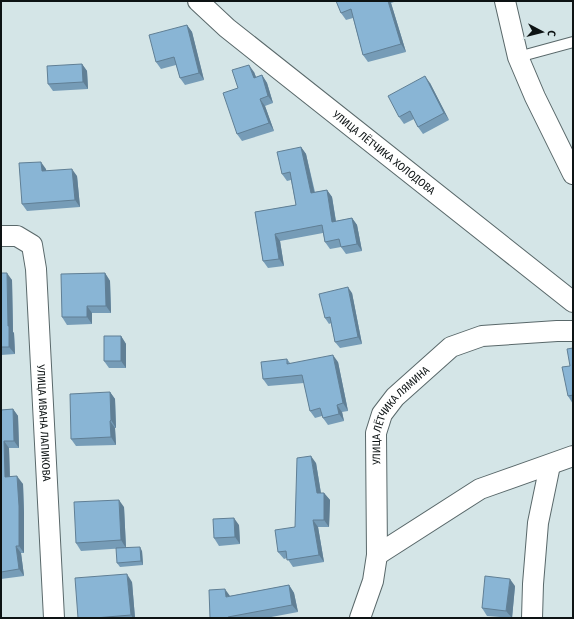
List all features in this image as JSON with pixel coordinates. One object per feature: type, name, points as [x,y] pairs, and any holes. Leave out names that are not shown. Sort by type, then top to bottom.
[{"type":"street","name":"УЛИЦА ЛЁТЧИКА ХОЛОДОВА","points":[[198,1],[227,28],[573,302]]},
{"type":"street","points":[[505,1],[518,57],[535,97],[573,174]]},
{"type":"street","name":"УЛИЦА ИВАНА ЛАПИКОВА","points":[[9,236],[32,245],[36,269],[54,618]]},
{"type":"street","name":"УЛИЦА ЛЁТЧИКА ЛЯМИНА","points":[[360,618],[373,581],[376,555],[376,433],[382,414],[395,397],[451,348],[482,336],[573,331]]},
{"type":"street","points":[[376,555],[480,489],[573,456]]},
{"type":"street","points":[[532,618],[538,524],[550,465]]},
{"type":"lane","points":[[518,57],[573,42]]},
{"type":"building","points":[[336,1],[388,1],[401,44],[363,55],[351,9],[341,13]]},
{"type":"building","points":[[187,25],[199,73],[180,78],[174,57],[156,62],[149,35]]},
{"type":"building","points":[[82,64],[83,82],[48,84],[47,66]]},
{"type":"building","points":[[249,65],[254,78],[262,75],[268,96],[260,99],[269,123],[237,134],[223,93],[238,88],[232,70]]},
{"type":"building","points":[[425,76],[444,113],[418,127],[410,111],[399,117],[388,96]]},
{"type":"building","points":[[301,147],[311,193],[327,190],[332,222],[352,218],[357,244],[341,247],[339,239],[325,242],[322,225],[275,234],[279,259],[263,261],[255,212],[296,205],[290,172],[282,174],[277,152]]},
{"type":"building","points":[[41,162],[42,171],[72,169],[75,200],[22,204],[19,163]]},
{"type":"building","points":[[1,273],[7,273],[9,347],[1,347]]},
{"type":"building","points":[[105,273],[106,306],[87,306],[87,317],[62,317],[61,274]]},
{"type":"building","points":[[348,287],[358,337],[335,342],[330,317],[325,318],[319,294]]},
{"type":"building","points":[[104,336],[121,336],[121,361],[104,361]]},
{"type":"building","points":[[573,348],[573,395],[568,396],[562,367],[570,366],[567,349]]},
{"type":"building","points":[[333,355],[343,403],[337,405],[339,414],[323,418],[320,408],[310,411],[302,375],[263,379],[261,362],[287,359],[287,364]]},
{"type":"building","points":[[110,392],[111,437],[71,439],[70,394]]},
{"type":"building","points":[[13,409],[14,441],[4,441],[5,477],[17,476],[19,546],[16,546],[19,569],[1,572],[1,410]]},
{"type":"building","points":[[311,456],[317,493],[324,493],[324,520],[313,520],[319,555],[287,560],[286,551],[278,552],[275,530],[295,527],[297,458]]},
{"type":"building","points":[[119,500],[121,540],[76,543],[74,502]]},
{"type":"building","points":[[234,518],[235,537],[214,538],[213,519]]},
{"type":"building","points":[[140,547],[141,561],[117,563],[116,548]]},
{"type":"building","points":[[127,574],[131,615],[78,618],[75,578]]},
{"type":"building","points":[[485,576],[510,579],[506,611],[482,608]]},
{"type":"building","points":[[289,585],[292,605],[228,618],[210,618],[209,590],[225,589],[226,597]]}]
